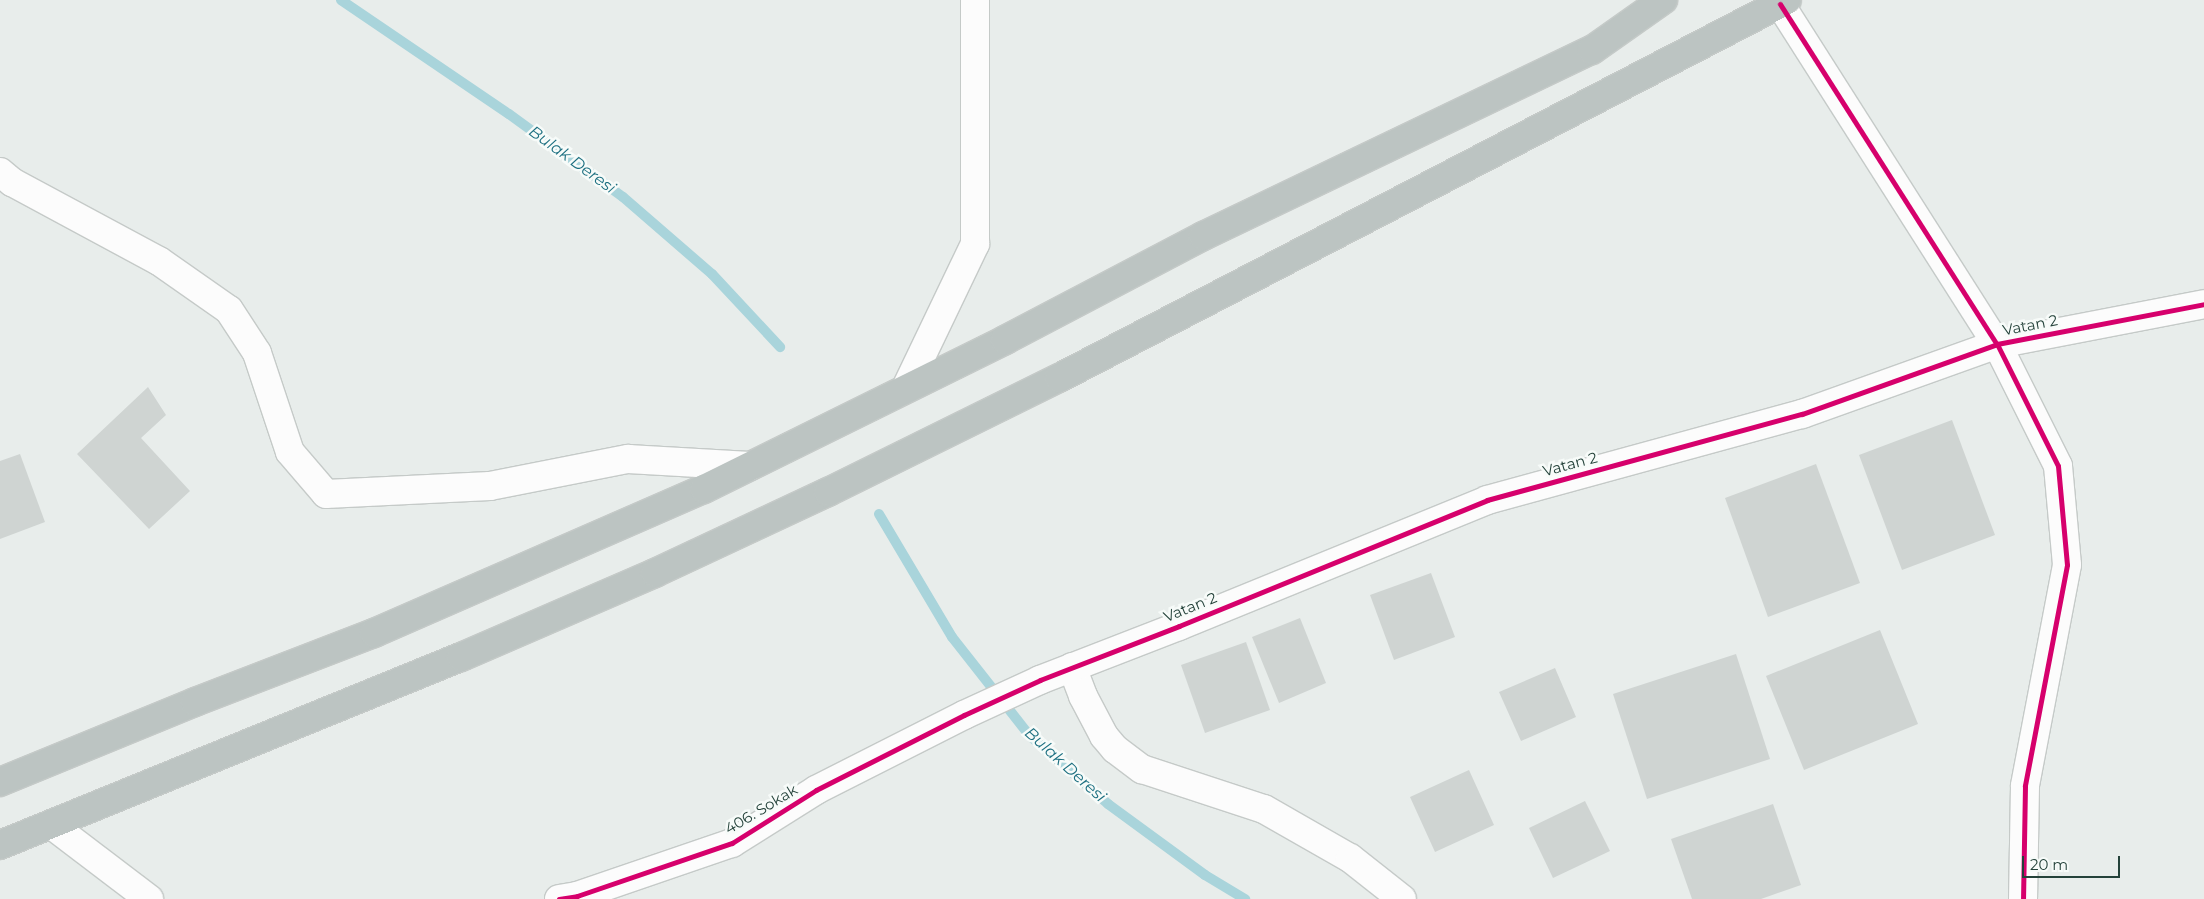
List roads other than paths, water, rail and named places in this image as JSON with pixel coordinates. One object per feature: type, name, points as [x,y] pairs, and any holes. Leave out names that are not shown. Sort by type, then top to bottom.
[{"type":"highway","points":[[0,782],[194,702],[374,633],[704,489],[1005,340],[1203,236],[1592,50],[1663,0]]},
{"type":"highway","points":[[0,845],[461,656],[655,573],[828,492],[1058,378],[1783,2]]},
{"type":"street","points":[[906,388],[975,244],[975,0]]},
{"type":"street","points":[[1783,2],[1997,344],[2058,466],[2067,565],[2025,786],[2021,894],[2023,899]]},
{"type":"street","points":[[0,172],[12,182],[159,261],[229,310],[257,353],[290,452],[326,494],[490,486],[628,459],[750,466]]},
{"type":"street","name":"Vatan 2","points":[[964,715],[1040,680],[1486,500],[1802,414],[1997,344],[2204,304]]},
{"type":"street","points":[[1072,667],[1083,696],[1104,736],[1114,749],[1142,769],[1264,809],[1350,858],[1402,899]]},
{"type":"street","name":"406. Sokak","points":[[560,899],[577,896],[732,842],[816,790],[964,715]]},
{"type":"street","points":[[52,825],[150,899]]},
{"type":"waterway","name":"Bulak Deresi","points":[[341,0],[509,114],[623,197],[712,274],[780,347]]},
{"type":"waterway","name":"Bulak Deresi","points":[[879,514],[952,637],[1029,735],[1108,804],[1205,875],[1245,899]]}]
